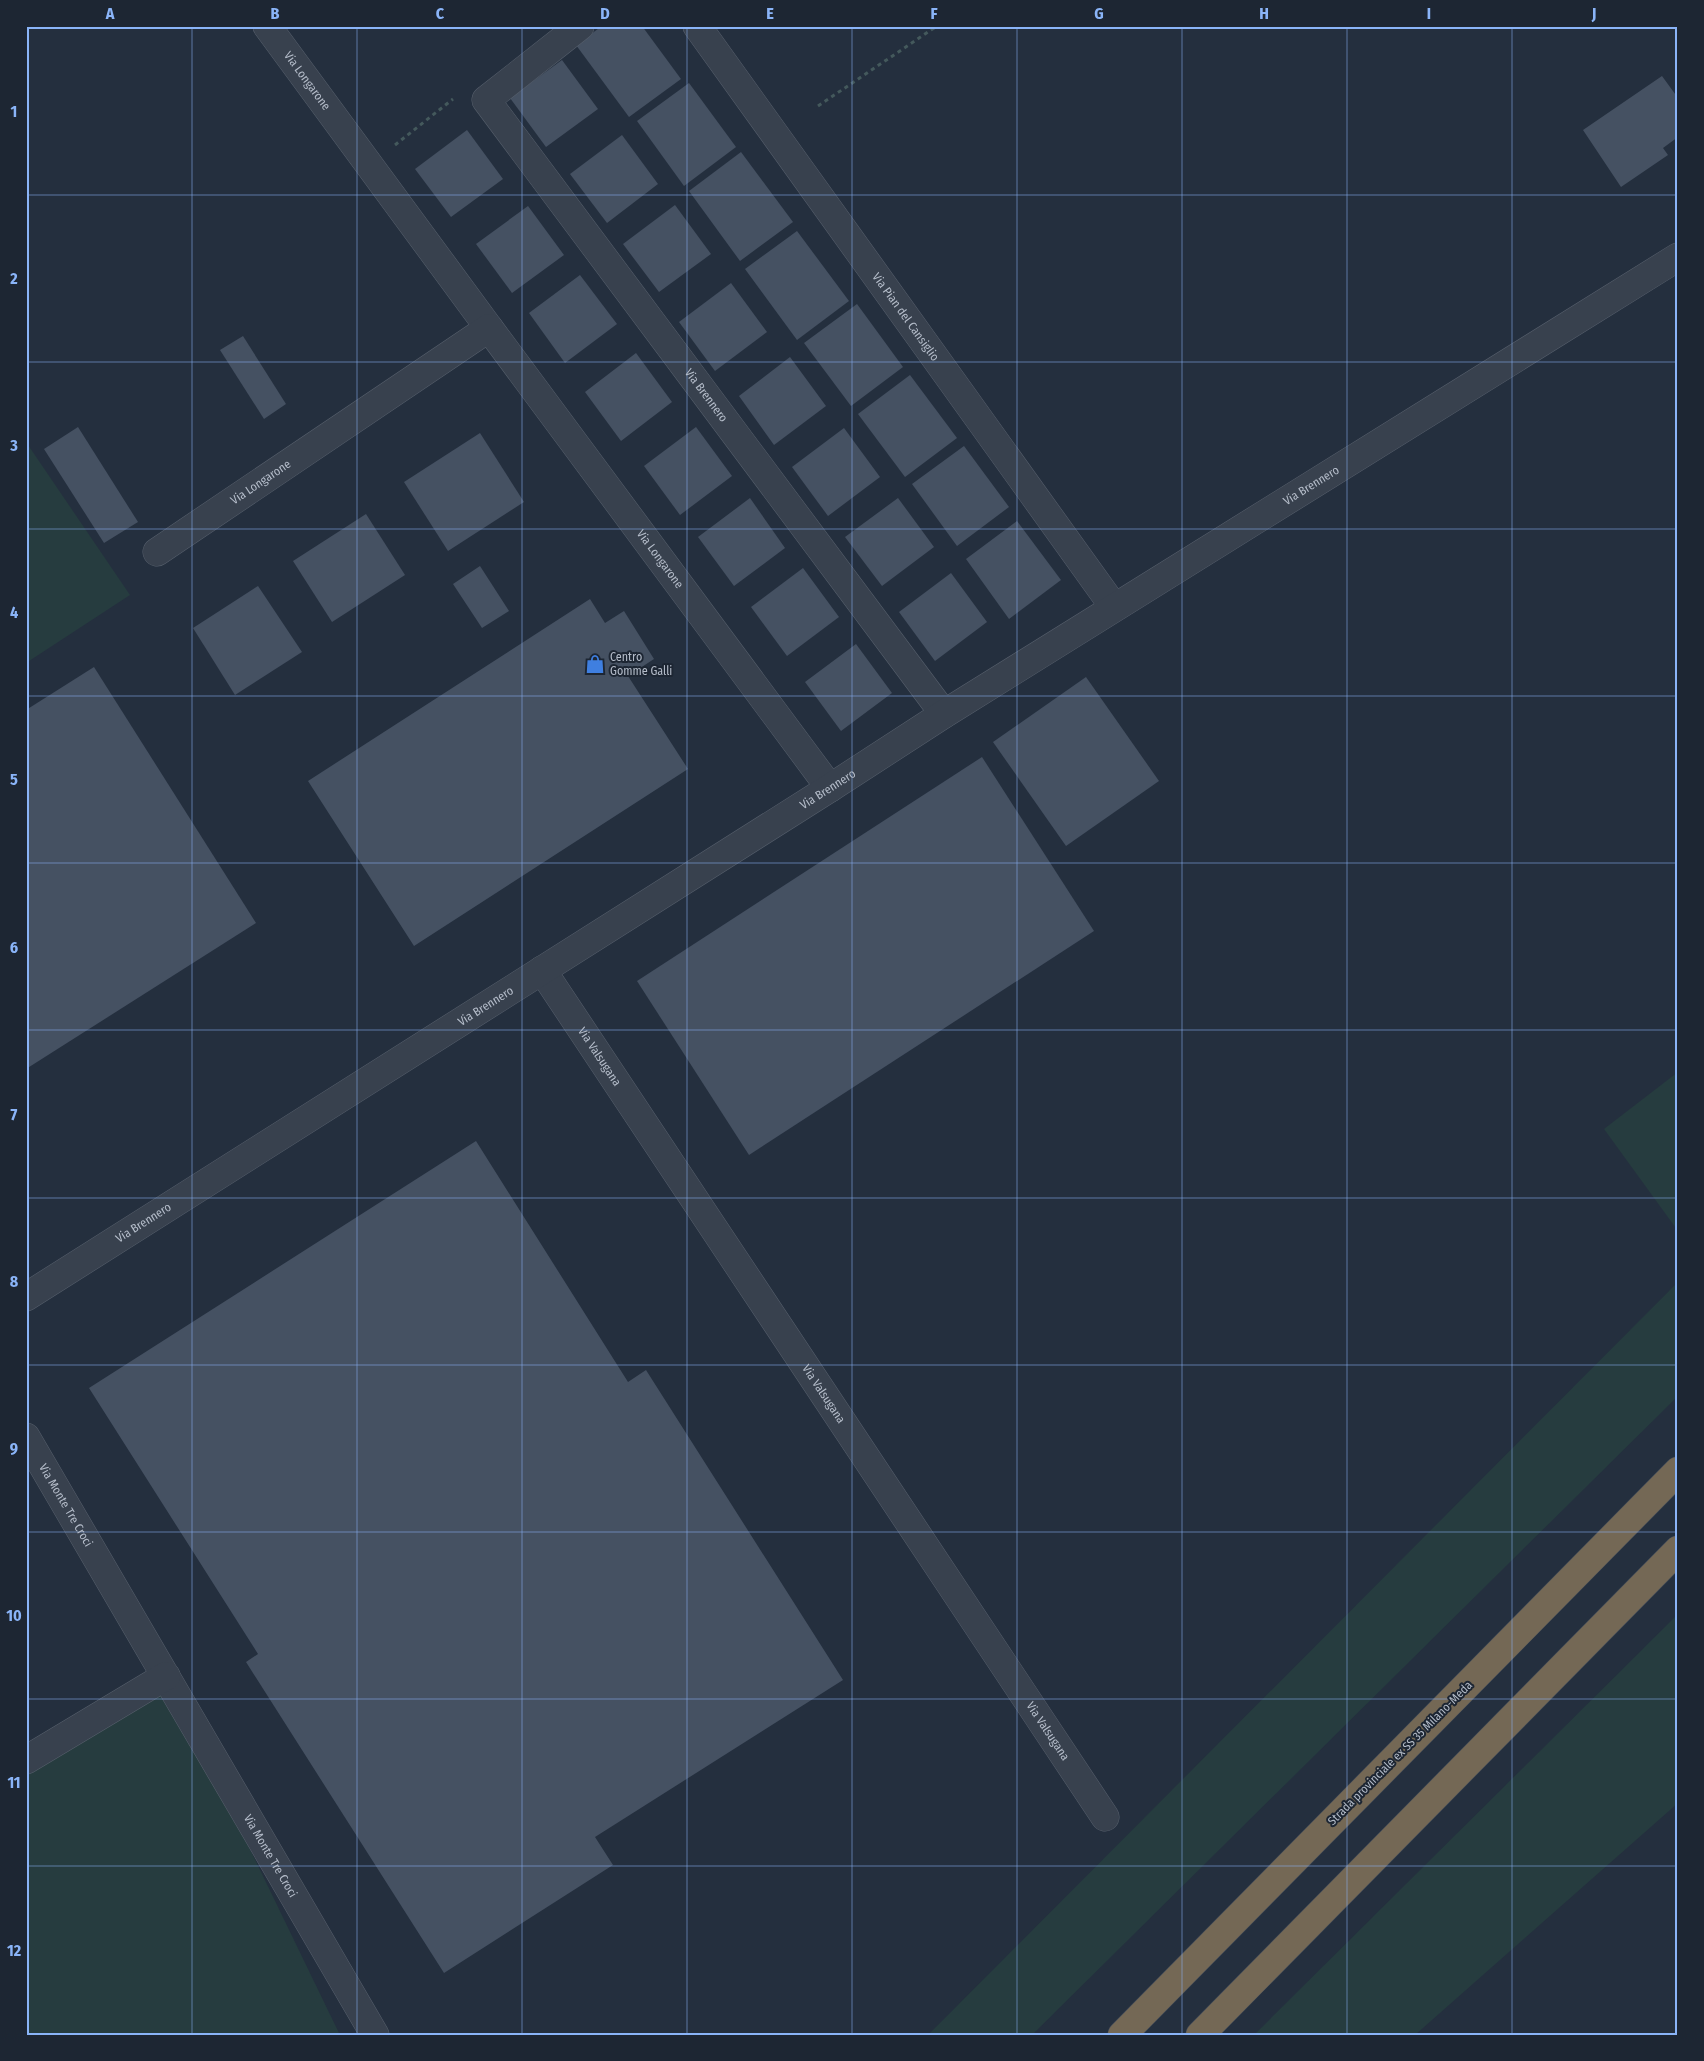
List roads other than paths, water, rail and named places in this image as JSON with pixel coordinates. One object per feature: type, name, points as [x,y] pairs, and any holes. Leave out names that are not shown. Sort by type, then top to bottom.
[{"type":"highway","name":"Strada provinciale ex SS 35 Milano-Meda","points":[[1122,2035],[1678,1471]]},
{"type":"highway","points":[[1200,2035],[1678,1550]]},
{"type":"street","name":"Via Longarone","points":[[267,26],[830,788]]},
{"type":"street","name":"Via Brennero","points":[[580,26],[486,100],[944,714]]},
{"type":"street","name":"Via Pian del Cansiglio","points":[[697,26],[1114,607]]},
{"type":"street","name":"Via Brennero","points":[[26,1297],[944,714],[1678,257]]},
{"type":"street","name":"Via Longarone","points":[[157,552],[489,328]]},
{"type":"street","name":"Via Valsugana","points":[[542,970],[1105,1817]]},
{"type":"street","name":"Via Monte Tre Croci","points":[[26,1437],[375,2035]]},
{"type":"street","points":[[26,1760],[166,1676]]},
{"type":"place","name":"Centro Gomme Galli","points":[[595,664]]}]
